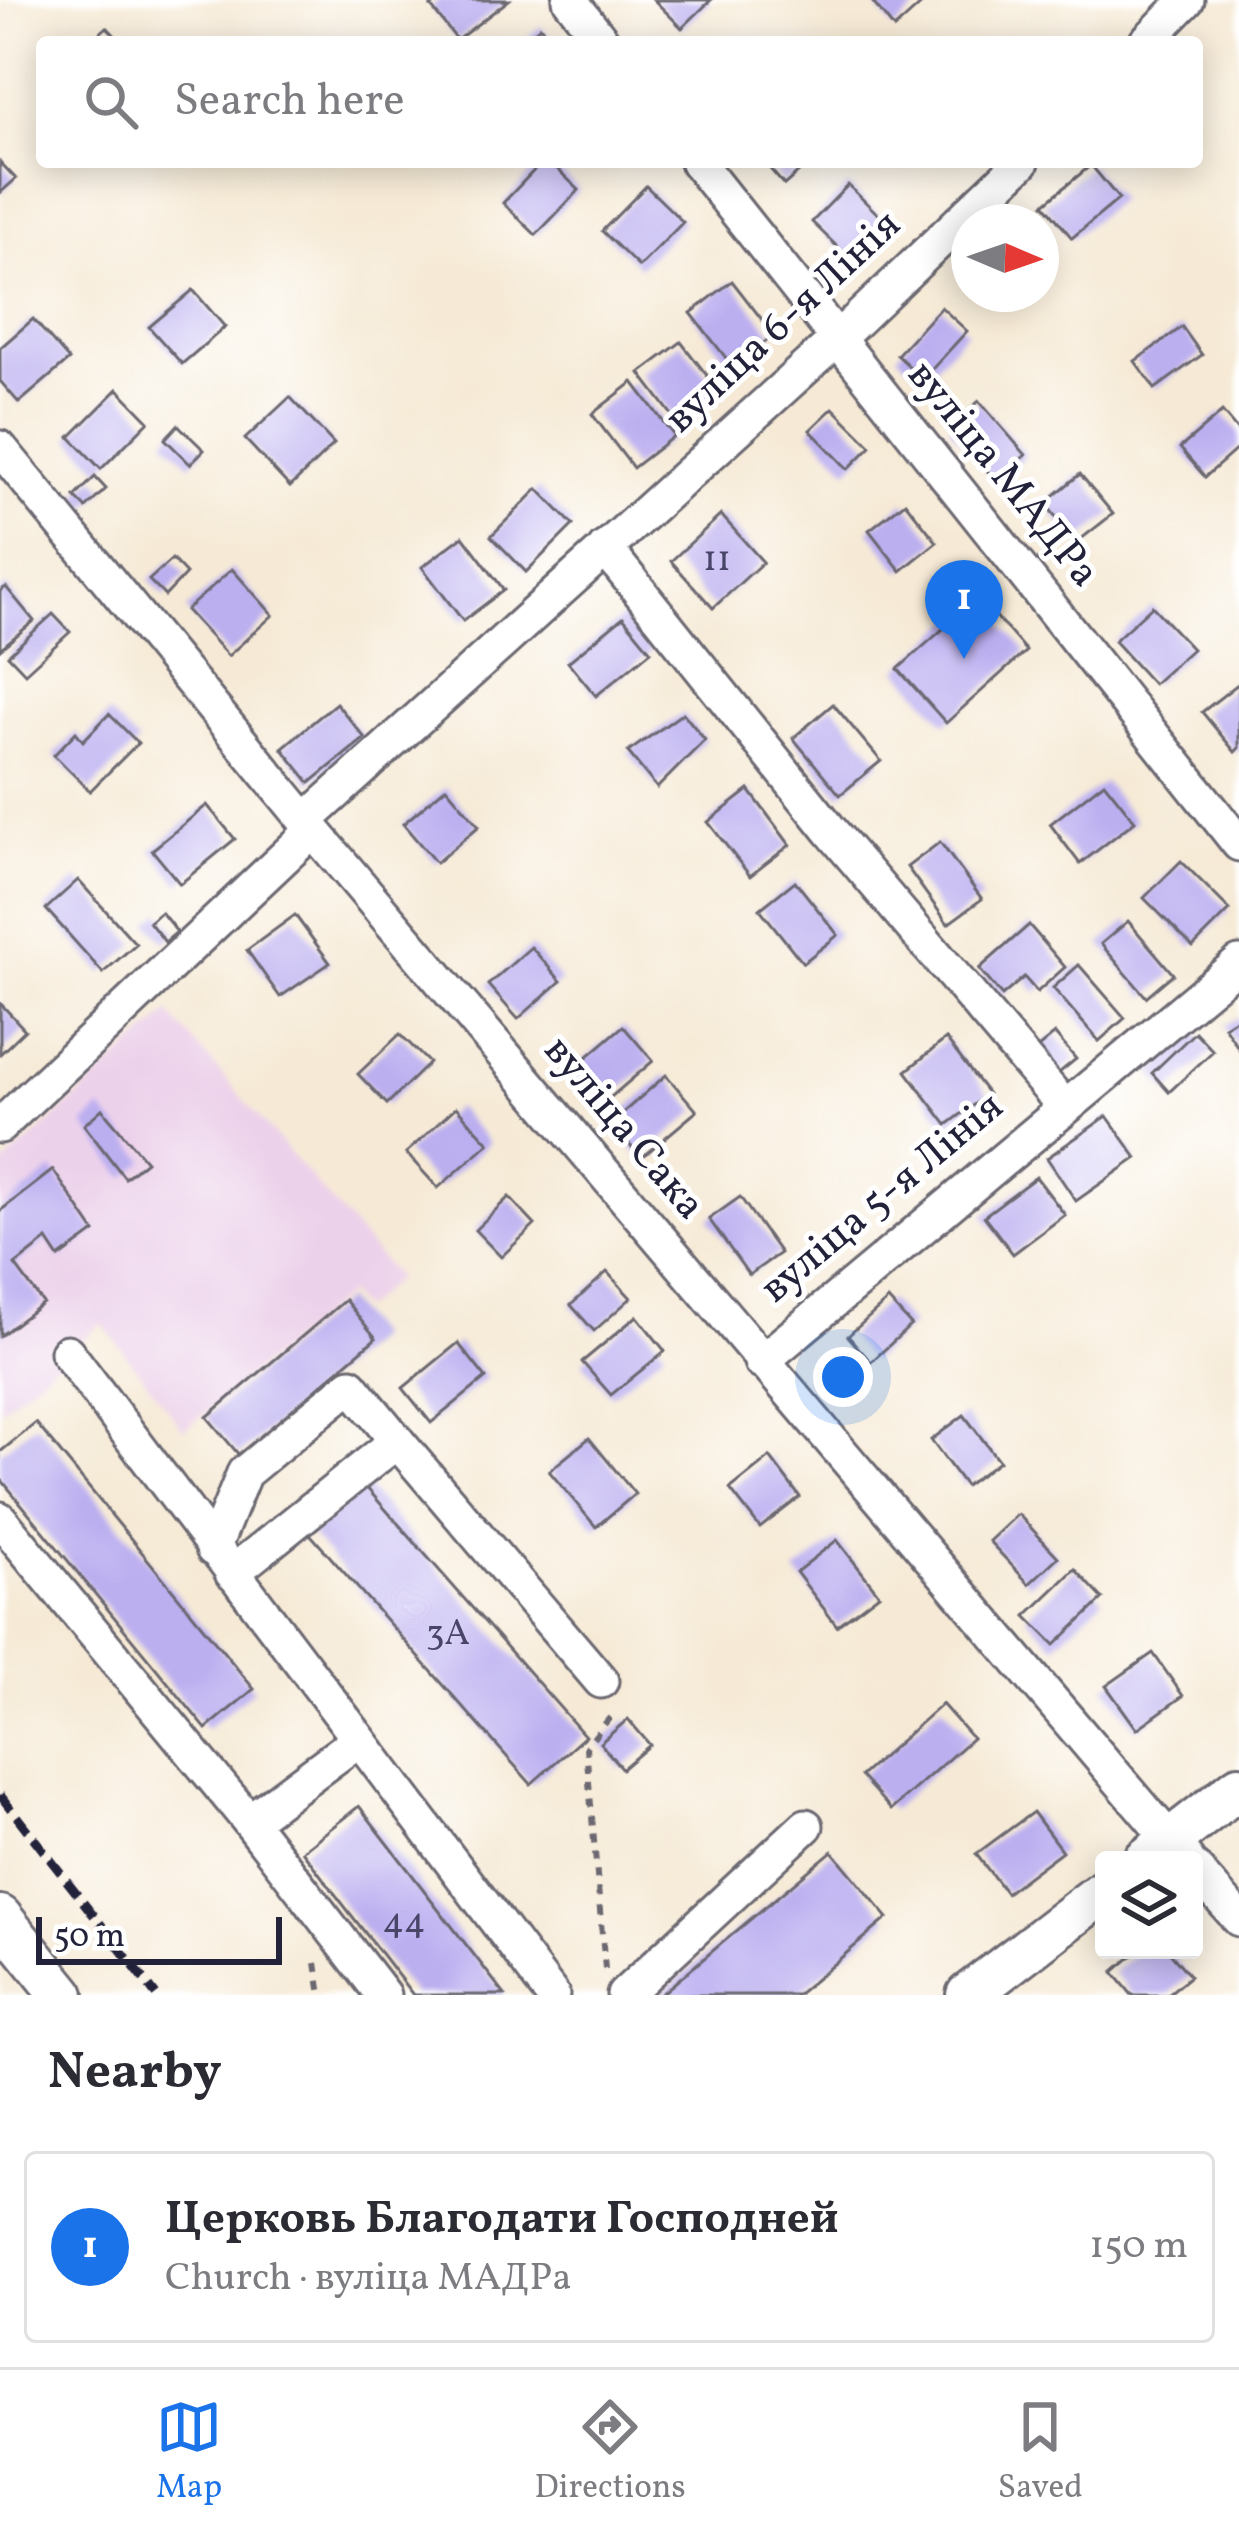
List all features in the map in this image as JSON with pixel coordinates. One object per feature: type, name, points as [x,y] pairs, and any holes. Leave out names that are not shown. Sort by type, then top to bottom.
[{"type":"main road","points":[[1180,1851],[1239,1787]]},
{"type":"main road","points":[[968,1995],[1095,1898]]},
{"type":"main road","points":[[0,1917],[62,1995]]},
{"type":"street","points":[[570,0],[598,36]]},
{"type":"street","points":[[1152,36],[1187,0]]},
{"type":"street","name":"вуліца МАДРа","points":[[702,168],[1239,844]]},
{"type":"street","name":"вуліца 6-я Лінія","points":[[0,1126],[309,826],[1016,168]]},
{"type":"street","name":"вуліца Сака","points":[[0,448],[309,826],[1169,1851]]},
{"type":"street","name":"вуліца 5-я Лінія","points":[[605,548],[831,831],[1064,1105]]},
{"type":"street","name":"вуліца 5-я Лінія","points":[[761,1362],[1239,963]]},
{"type":"street","points":[[68,1352],[552,1995]]},
{"type":"street","points":[[223,1561],[244,1473],[351,1385],[601,1681]]},
{"type":"street","points":[[223,1561],[397,1441]]},
{"type":"street","points":[[0,1519],[249,1821],[382,1995]]},
{"type":"street","points":[[249,1821],[358,1740]]},
{"type":"street","points":[[614,1984],[806,1826]]},
{"type":"street","name":"вуліца Сака","points":[[1203,1885],[1239,1919]]},
{"type":"path","points":[[601,1681],[621,1704],[586,1747],[614,1984]]},
{"type":"shaded area","points":[[169,1013],[397,1278],[361,1310],[347,1294],[184,1430],[102,1323],[0,1410],[0,1168]]},
{"type":"building","points":[[439,0],[509,0],[462,36],[454,36],[431,7]]},
{"type":"building","points":[[654,0],[711,0],[682,28]]},
{"type":"building","points":[[871,0],[926,0],[894,29]]},
{"type":"building","points":[[540,26],[549,36],[529,36]]},
{"type":"building","points":[[0,162],[16,179],[0,193]]},
{"type":"building","points":[[536,168],[556,168],[579,190],[536,235],[503,203]]},
{"type":"building","points":[[769,168],[803,168],[784,185]]},
{"type":"building","points":[[1093,168],[1119,199],[1072,238],[1059,222],[1059,204],[1044,204]]},
{"type":"building","points":[[848,185],[892,228],[856,265],[812,222]]},
{"type":"building","points":[[646,186],[683,222],[639,267],[602,231]]},
{"type":"building","points":[[732,281],[774,335],[733,367],[691,313]]},
{"type":"building","points":[[193,290],[225,327],[182,364],[149,327]]},
{"type":"building","points":[[941,307],[967,331],[923,379],[897,355]]},
{"type":"building","points":[[33,319],[69,360],[19,403],[0,381],[0,348]]},
{"type":"building","points":[[1182,327],[1202,355],[1155,389],[1135,361]]},
{"type":"building","points":[[681,342],[723,396],[681,427],[640,373]]},
{"type":"building","points":[[633,382],[674,436],[633,468],[592,414]]},
{"type":"building","points":[[118,389],[149,421],[101,469],[70,437]]},
{"type":"building","points":[[290,397],[334,444],[290,487],[245,439]]},
{"type":"building","points":[[979,401],[1026,455],[996,481],[949,427]]},
{"type":"building","points":[[833,408],[871,446],[848,469],[810,430]]},
{"type":"building","points":[[1222,412],[1239,432],[1239,447],[1205,477],[1180,448]]},
{"type":"building","points":[[178,425],[204,450],[190,464],[165,439]]},
{"type":"building","points":[[1080,474],[1113,514],[1076,543],[1045,503]]},
{"type":"building","points":[[95,477],[106,489],[86,508],[75,497]]},
{"type":"building","points":[[538,489],[573,525],[526,572],[491,536]]},
{"type":"building","points":[[905,502],[937,542],[901,571],[869,530]]},
{"type":"building","points":[[721,515],[763,562],[713,608],[671,561]]},
{"type":"building","points":[[463,536],[504,590],[463,621],[422,567]]},
{"type":"building","points":[[172,559],[186,574],[165,596],[149,580]]},
{"type":"building","points":[[232,569],[273,615],[228,656],[186,610]]},
{"type":"building","points":[[6,587],[34,621],[0,649],[0,591]]},
{"type":"building","points":[[979,597],[1026,651],[946,723],[898,669]]},
{"type":"building","points":[[1152,606],[1192,649],[1153,684],[1114,641]]},
{"type":"building","points":[[53,614],[70,632],[25,673],[8,655]]},
{"type":"building","points":[[623,617],[651,651],[596,696],[568,662]]},
{"type":"building","points":[[1239,683],[1239,748],[1235,752],[1202,712]]},
{"type":"building","points":[[336,703],[365,738],[310,783],[282,748]]},
{"type":"building","points":[[833,704],[881,761],[840,795],[793,738]]},
{"type":"building","points":[[683,713],[705,740],[657,788],[628,752]]},
{"type":"building","points":[[109,714],[138,743],[90,791],[54,755],[76,732],[83,741]]},
{"type":"building","points":[[1104,782],[1135,821],[1080,864],[1050,824]]},
{"type":"building","points":[[446,787],[479,826],[436,863],[403,824]]},
{"type":"building","points":[[749,790],[790,845],[750,876],[708,822]]},
{"type":"building","points":[[207,805],[235,839],[180,884],[152,850]]},
{"type":"building","points":[[940,842],[982,899],[948,924],[907,867]]},
{"type":"building","points":[[1181,861],[1230,910],[1193,947],[1144,898]]},
{"type":"building","points":[[78,880],[136,944],[103,973],[46,909]]},
{"type":"building","points":[[795,881],[838,935],[803,963],[760,909]]},
{"type":"building","points":[[161,912],[177,932],[165,942],[149,922]]},
{"type":"building","points":[[295,915],[330,963],[280,997],[247,950]]},
{"type":"building","points":[[1128,921],[1173,974],[1146,997],[1101,944]]},
{"type":"building","points":[[1029,925],[1065,967],[1037,992],[1024,977],[1002,996],[979,969]]},
{"type":"building","points":[[531,947],[561,981],[518,1019],[488,985]]},
{"type":"building","points":[[1079,965],[1125,1018],[1099,1041],[1053,988]]},
{"type":"building","points":[[0,1003],[25,1030],[0,1054]]},
{"type":"building","points":[[1239,1017],[1239,1049],[1224,1026]]},
{"type":"building","points":[[623,1026],[653,1061],[597,1109],[567,1074]]},
{"type":"building","points":[[1195,1032],[1213,1051],[1169,1092],[1152,1073]]},
{"type":"building","points":[[400,1034],[429,1063],[387,1104],[358,1074]]},
{"type":"building","points":[[1055,1034],[1076,1059],[1054,1077],[1033,1052]]},
{"type":"building","points":[[946,1039],[988,1094],[947,1125],[906,1071]]},
{"type":"building","points":[[666,1075],[697,1111],[641,1158],[611,1123]]},
{"type":"building","points":[[456,1107],[489,1143],[438,1188],[406,1153]]},
{"type":"building","points":[[102,1109],[146,1161],[125,1178],[84,1125]]},
{"type":"building","points":[[1107,1116],[1137,1158],[1076,1201],[1047,1158]]},
{"type":"building","points":[[53,1170],[95,1232],[59,1258],[47,1240],[15,1265],[43,1303],[0,1336],[0,1211]]},
{"type":"building","points":[[1036,1177],[1065,1215],[1013,1254],[984,1216]]},
{"type":"building","points":[[509,1197],[535,1225],[501,1257],[475,1230]]},
{"type":"building","points":[[740,1197],[780,1253],[749,1275],[709,1219]]},
{"type":"building","points":[[607,1272],[631,1298],[594,1331],[571,1305]]},
{"type":"building","points":[[345,1300],[376,1338],[239,1455],[207,1417]]},
{"type":"building","points":[[888,1300],[911,1325],[871,1362],[848,1336]]},
{"type":"building","points":[[637,1316],[665,1351],[611,1395],[582,1362]]},
{"type":"building","points":[[458,1343],[486,1378],[431,1423],[403,1388]]},
{"type":"building","points":[[964,1415],[999,1461],[965,1486],[931,1440]]},
{"type":"building","points":[[36,1423],[254,1689],[206,1729],[0,1478],[0,1452]]},
{"type":"building","points":[[589,1438],[635,1494],[596,1527],[549,1471]]},
{"type":"building","points":[[770,1457],[800,1497],[760,1528],[730,1489]]},
{"type":"building","points":[[365,1486],[585,1736],[531,1784],[310,1534]]},
{"type":"building","points":[[1018,1514],[1058,1557],[1029,1584],[989,1541]]},
{"type":"building","points":[[837,1540],[879,1594],[837,1626],[796,1572]]},
{"type":"building","points":[[1075,1569],[1103,1599],[1055,1645],[1026,1616]]},
{"type":"building","points":[[1153,1653],[1183,1696],[1137,1729],[1106,1686]]},
{"type":"building","points":[[942,1704],[972,1738],[891,1810],[861,1776]]},
{"type":"building","points":[[628,1719],[650,1745],[622,1769],[600,1743]]},
{"type":"building","points":[[359,1806],[505,1995],[413,1995],[302,1851]]},
{"type":"building","points":[[1033,1812],[1062,1851],[1006,1893],[976,1854]]},
{"type":"building","points":[[832,1851],[888,1918],[797,1995],[660,1995]]},
{"type":"building","points":[[1128,1959],[1176,1959],[1190,1976],[1167,1995],[1132,1995],[1113,1972]]},
{"type":"railway","points":[[0,1795],[156,1995]]},
{"type":"place","name":"Церковь Благодати Господней","points":[[964,659]]}]
